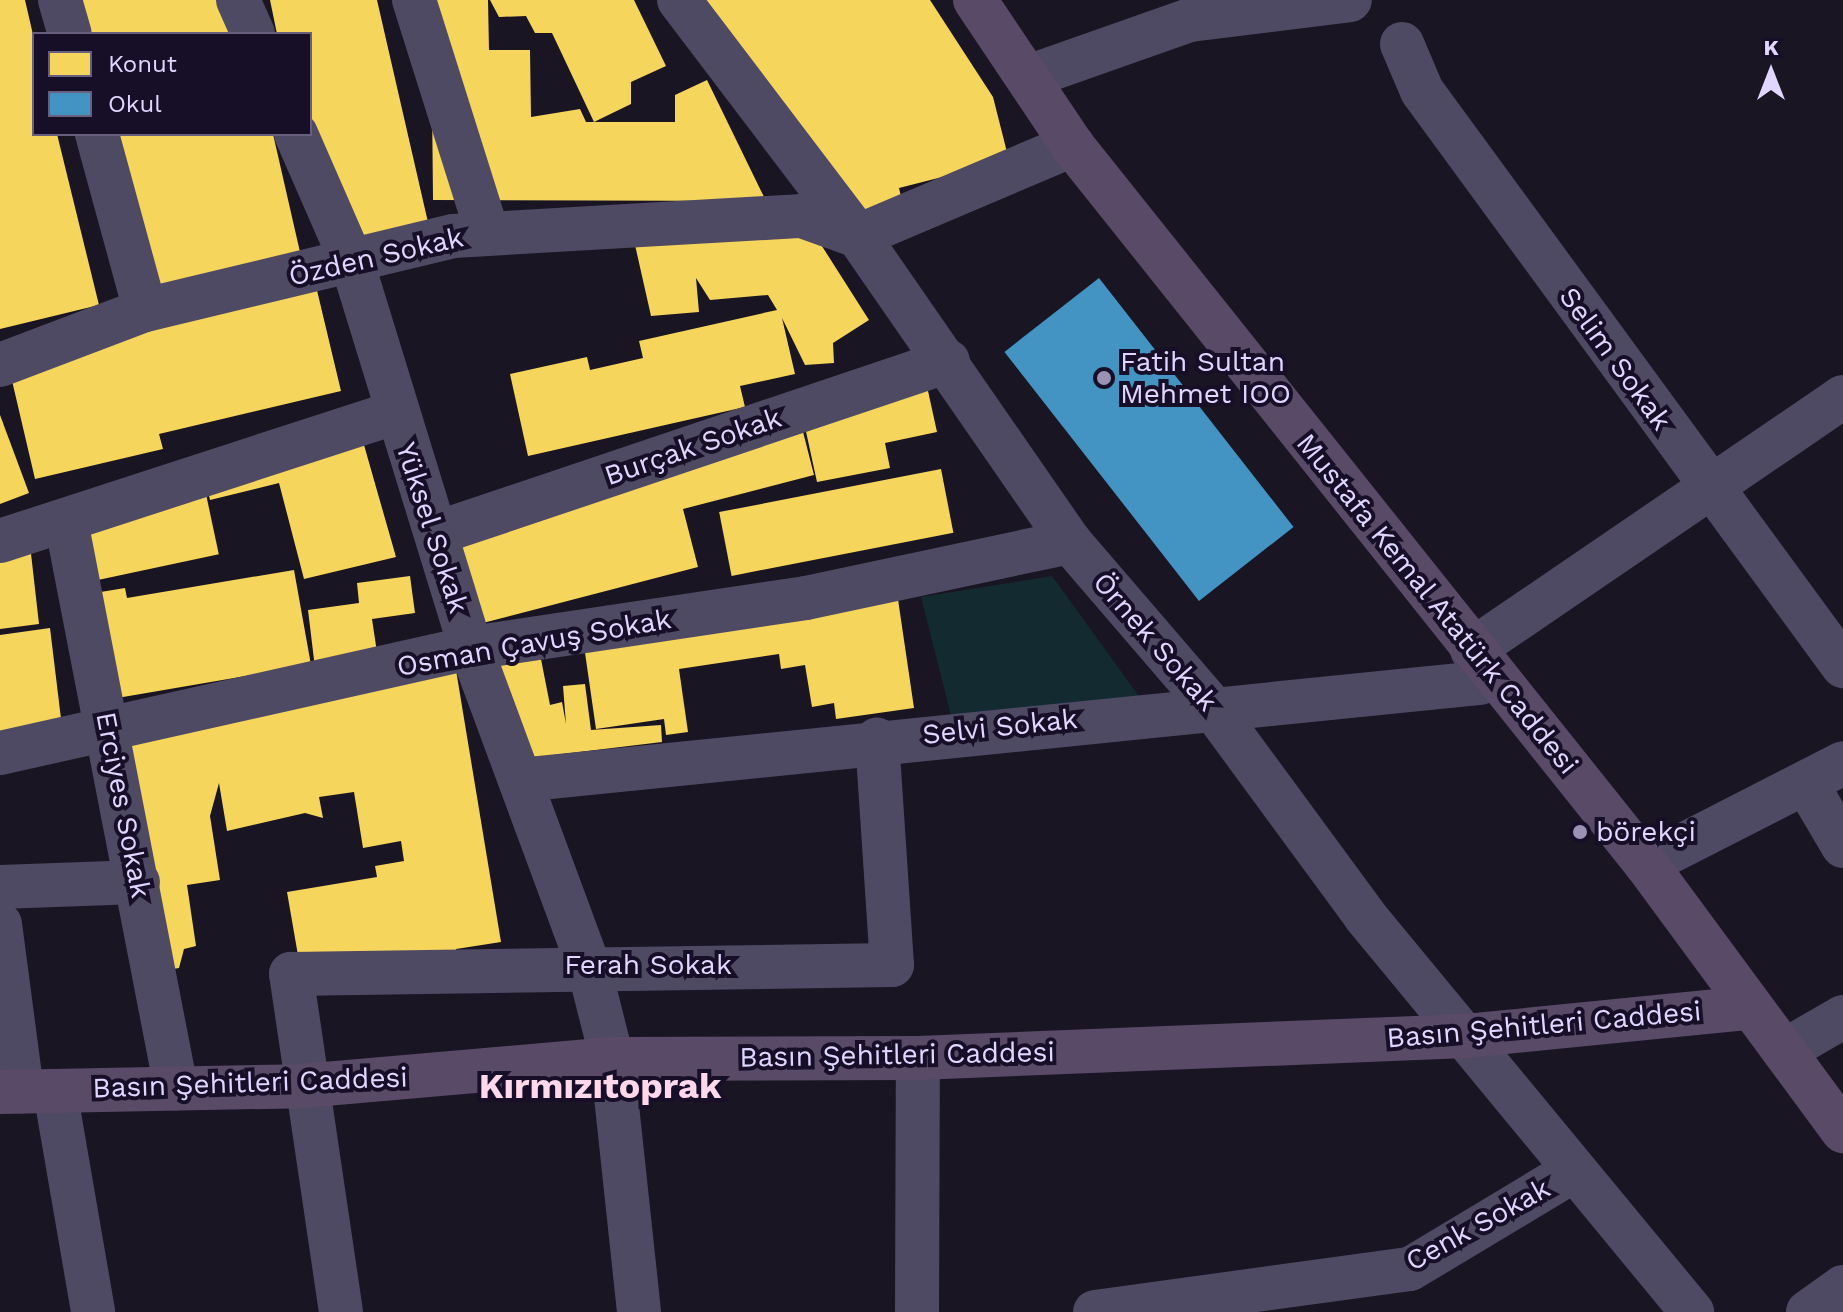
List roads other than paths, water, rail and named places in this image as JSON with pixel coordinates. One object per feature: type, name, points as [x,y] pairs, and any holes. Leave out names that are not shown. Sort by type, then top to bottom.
[{"type":"main road","name":"Mustafa Kemal Atatürk Caddesi","points":[[975,0],[1072,145],[1476,666],[1646,864],[1746,1008],[1784,1051],[1843,1131]]},
{"type":"main road","name":"Basın Şehitleri Caddesi","points":[[26,1092],[302,1086],[612,1059],[918,1058],[1466,1036],[1746,1008]]},
{"type":"street","points":[[60,0],[69,32]]},
{"type":"street","points":[[238,0],[252,32]]},
{"type":"street","points":[[414,0],[488,234]]},
{"type":"street","name":"Örnek Sokak","points":[[679,0],[858,236],[948,361],[1070,542],[1211,706],[1365,916],[1692,1312]]},
{"type":"street","points":[[1028,77],[1190,20],[1350,0]]},
{"type":"street","name":"Selim Sokak","points":[[1402,44],[1422,91],[1711,492],[1843,666]]},
{"type":"street","points":[[98,136],[145,310]]},
{"type":"street","name":"Yüksel Sokak","points":[[297,136],[352,262],[394,413],[437,533],[471,648],[588,964],[612,1059],[639,1312]]},
{"type":"street","points":[[858,236],[1072,145]]},
{"type":"street","name":"Özden Sokak","points":[[0,365],[145,310],[488,234],[802,216],[858,236]]},
{"type":"street","name":"Burçak Sokak","points":[[437,533],[948,361]]},
{"type":"street","points":[[1476,666],[1843,397]]},
{"type":"street","points":[[0,541],[394,413]]},
{"type":"street","name":"Erciyes Sokak","points":[[66,521],[176,1088]]},
{"type":"street","name":"Osman Çavuş Sokak","points":[[0,753],[109,733],[471,648],[806,598],[1070,542]]},
{"type":"street","name":"Selvi Sokak","points":[[520,780],[877,739],[1211,706],[1476,666]]},
{"type":"street","name":"Ferah Sokak","points":[[302,1086],[291,974],[588,964],[892,965],[877,739]]},
{"type":"street","points":[[1646,864],[1824,773],[1843,846]]},
{"type":"street","points":[[0,887],[138,882]]},
{"type":"street","points":[[0,924],[26,1092],[93,1312]]},
{"type":"street","points":[[1784,1051],[1843,1017]]},
{"type":"street","points":[[917,1312],[918,1058]]},
{"type":"street","points":[[302,1086],[341,1312]]},
{"type":"street","name":"Cenk Sokak","points":[[1095,1312],[1410,1269],[1573,1171]]},
{"type":"street","points":[[1808,1312],[1843,1287]]},
{"type":"place","name":"Fatih Sultan Mehmet IOO","points":[[1104,378]]},
{"type":"place","name":"börekçi","points":[[1580,832]]},
{"type":"district","name":"Kırmızıtoprak","points":[[600,1087]]}]
